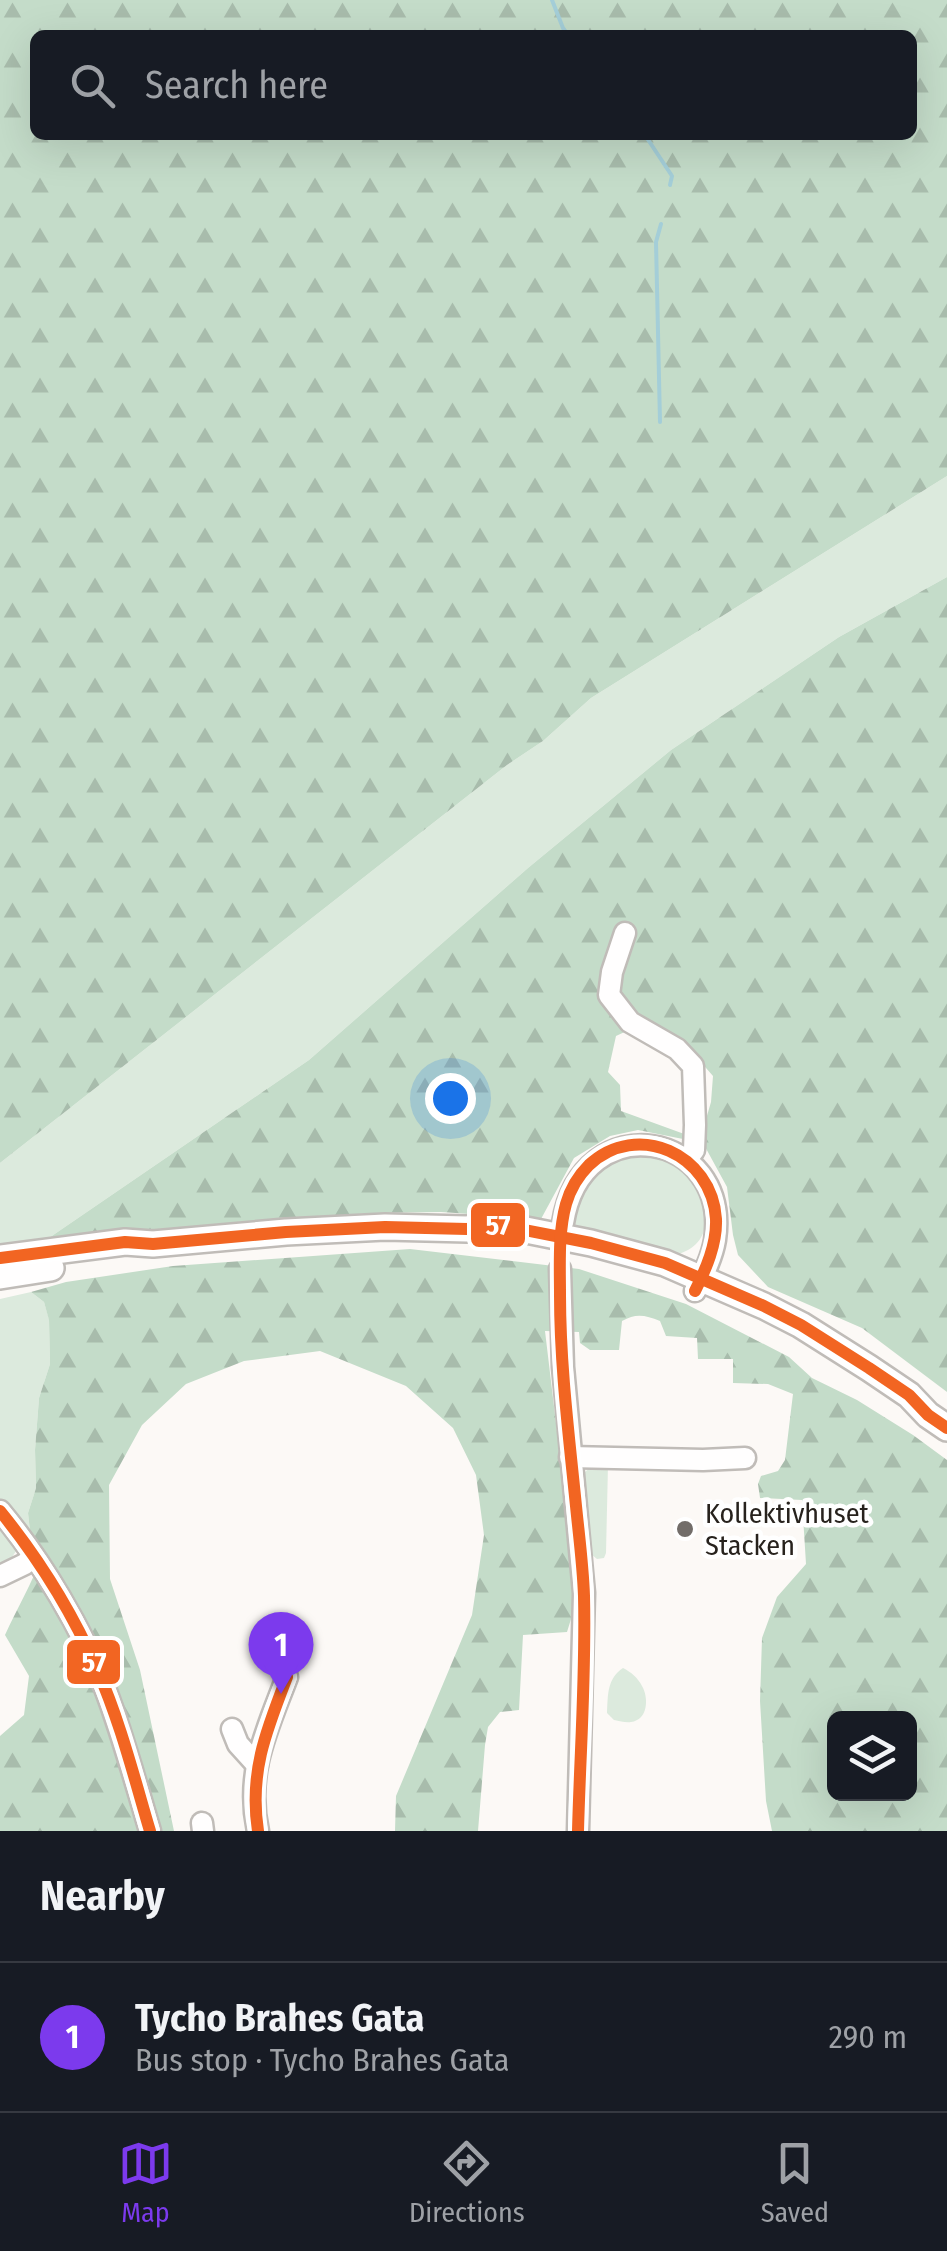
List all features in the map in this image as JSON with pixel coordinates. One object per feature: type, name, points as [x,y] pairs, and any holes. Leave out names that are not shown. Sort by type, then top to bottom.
[{"type":"main road","points":[[0,1258],[125,1242],[153,1244],[286,1232],[385,1227],[467,1229],[496,1240],[698,1285],[902,1406],[937,1422]]},
{"type":"main road","points":[[0,1276],[128,1255],[153,1244]]},
{"type":"street","points":[[625,933],[609,995],[630,1022],[676,1049],[692,1066],[696,1125],[694,1150],[687,1159]]},
{"type":"street","points":[[562,1223],[569,1195],[592,1162],[609,1152],[637,1145],[669,1150],[687,1159],[704,1180],[714,1206],[714,1244],[698,1285]]},
{"type":"street","points":[[560,1269],[563,1368],[584,1594],[578,1831]]},
{"type":"street","points":[[570,1457],[745,1458]]},
{"type":"street","points":[[0,1511],[34,1556],[81,1637],[105,1688],[150,1831]]},
{"type":"street","points":[[0,1576],[34,1556]]},
{"type":"street","points":[[258,1831],[256,1765],[287,1678]]},
{"type":"street","points":[[232,1729],[238,1744],[256,1765]]},
{"type":"green space","points":[[0,0],[947,0],[947,476],[591,698],[543,741],[507,765],[0,1163]]},
{"type":"green space","points":[[947,476],[947,577],[839,637],[671,750],[528,868],[309,1060],[43,1242],[0,1247],[0,1163],[507,765],[543,741],[591,698]]},
{"type":"green space","points":[[947,577],[947,1392],[862,1328],[768,1287],[738,1255],[727,1187],[703,1143],[638,1130],[610,1136],[574,1158],[541,1219],[441,1212],[373,1213],[43,1242],[309,1060],[528,868],[671,750],[839,637]],"holes":[[[631,1029],[692,1052],[713,1076],[704,1126],[687,1135],[621,1111],[620,1085],[608,1072],[616,1036]]]},
{"type":"green space","points":[[648,1155],[677,1167],[694,1184],[706,1220],[698,1242],[674,1255],[571,1228],[581,1196],[594,1174],[614,1161]]},
{"type":"green space","points":[[410,1249],[579,1269],[686,1304],[789,1357],[812,1378],[857,1400],[947,1460],[947,1831],[772,1831],[766,1801],[760,1701],[762,1638],[777,1597],[806,1564],[802,1500],[760,1498],[758,1484],[761,1476],[778,1471],[785,1460],[793,1394],[768,1384],[733,1383],[733,1359],[698,1359],[697,1338],[666,1336],[660,1321],[641,1316],[622,1321],[619,1350],[590,1350],[580,1343],[579,1332],[545,1331],[575,1606],[567,1632],[523,1635],[519,1710],[500,1712],[488,1727],[478,1831],[395,1831],[396,1796],[472,1615],[484,1535],[476,1475],[453,1428],[406,1386],[320,1351],[244,1361],[186,1384],[142,1425],[109,1485],[110,1579],[140,1670],[174,1831],[0,1831],[0,1736],[24,1715],[29,1676],[5,1635],[42,1555],[30,1531],[28,1513],[36,1488],[39,1398],[50,1364],[49,1320],[44,1302],[31,1292],[66,1282],[173,1266]]},
{"type":"green space","points":[[31,1292],[44,1302],[49,1319],[50,1364],[39,1398],[36,1488],[28,1513],[30,1531],[5,1563],[0,1562],[0,1299]]},
{"type":"green space","points":[[593,1465],[608,1465],[606,1553],[604,1558],[597,1559],[591,1554],[583,1480]]},
{"type":"green space","points":[[623,1668],[638,1680],[646,1696],[644,1713],[631,1722],[614,1720],[607,1713],[611,1682]]},
{"type":"waterway","points":[[552,0],[564,30]]},
{"type":"waterway","points":[[648,140],[672,176],[670,185]]},
{"type":"waterway","points":[[660,422],[656,242],[661,224]]},
{"type":"transit line","name":"57","points":[[578,1831],[584,1596],[563,1374],[560,1261],[566,1204],[589,1165],[608,1152],[629,1145],[649,1145],[687,1161],[701,1177],[711,1196],[716,1228],[710,1256],[695,1291]]},
{"type":"transit line","name":"57","points":[[0,1258],[125,1242],[153,1244],[286,1232],[499,1225],[665,1263],[764,1306],[869,1368],[947,1428]]},
{"type":"transit line","name":"57","points":[[0,1511],[54,1587],[97,1669],[150,1831]]},
{"type":"transit line","name":"57","points":[[258,1831],[258,1771],[266,1734],[287,1677]]},
{"type":"place","name":"Kollektivhuset Stacken","points":[[685,1529]]},
{"type":"place","name":"Tycho Brahes Gata","points":[[281,1694]]}]
